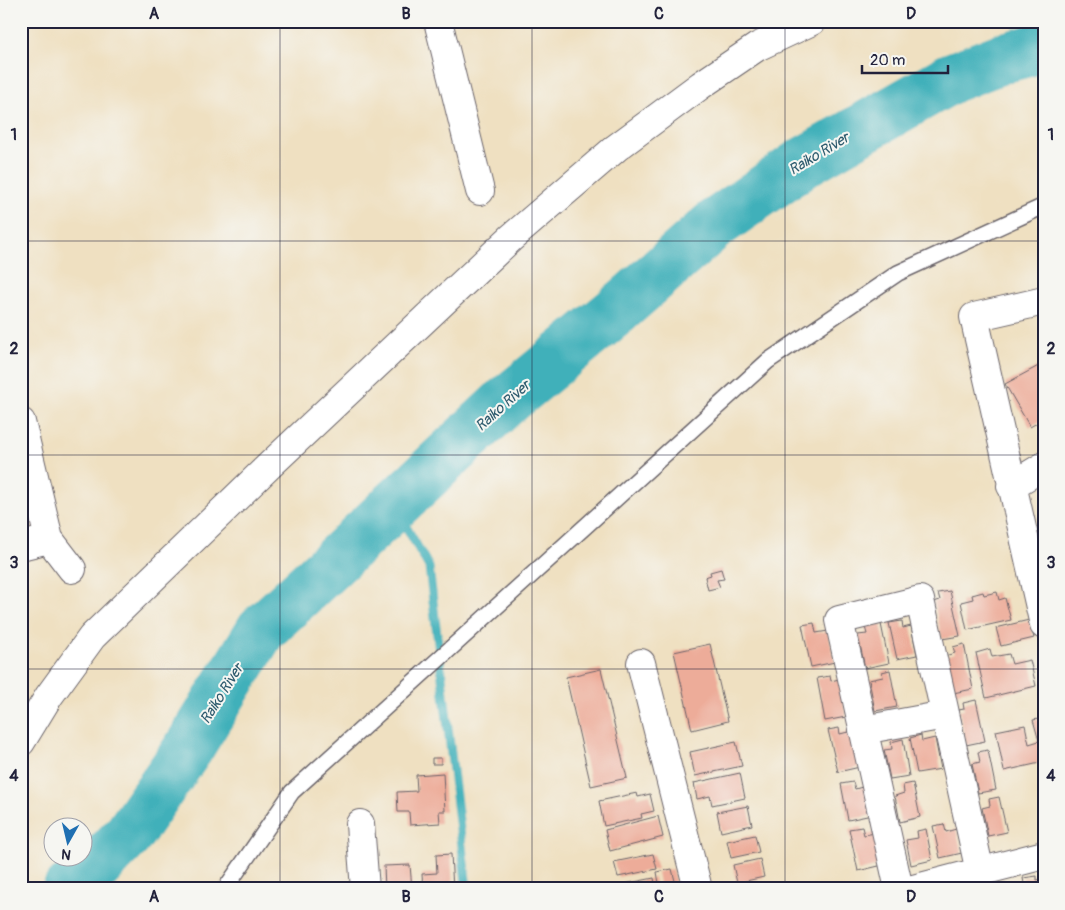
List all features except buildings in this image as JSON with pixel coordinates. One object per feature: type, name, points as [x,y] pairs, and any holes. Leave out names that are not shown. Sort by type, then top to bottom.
[{"type":"street","points":[[438,21],[480,191]]},
{"type":"street","points":[[21,742],[49,696],[92,637],[270,465],[511,238],[616,148],[700,85],[757,47],[812,21]]},
{"type":"street","points":[[1044,301],[974,317],[1044,625]]},
{"type":"street","points":[[21,422],[49,540],[72,569]]},
{"type":"street","points":[[1011,486],[1044,466]]},
{"type":"street","points":[[21,546],[49,540]]},
{"type":"street","points":[[898,889],[839,620],[920,600],[980,872]]},
{"type":"street","points":[[641,663],[698,889]]},
{"type":"street","points":[[863,730],[945,715]]},
{"type":"street","points":[[360,824],[365,889]]},
{"type":"street","points":[[926,887],[1044,855]]},
{"type":"lane","points":[[225,889],[292,792],[768,361],[898,273],[1044,206]]},
{"type":"water","points":[[1044,37],[1044,59],[994,71],[985,54],[1020,41]]},
{"type":"waterway","name":"Raiko River","points":[[68,889],[95,869],[128,835],[188,749],[261,630],[503,404],[615,312],[714,225],[804,162],[951,78],[1003,58],[1044,47]]},
{"type":"waterway","points":[[395,507],[429,567],[467,889]]}]
